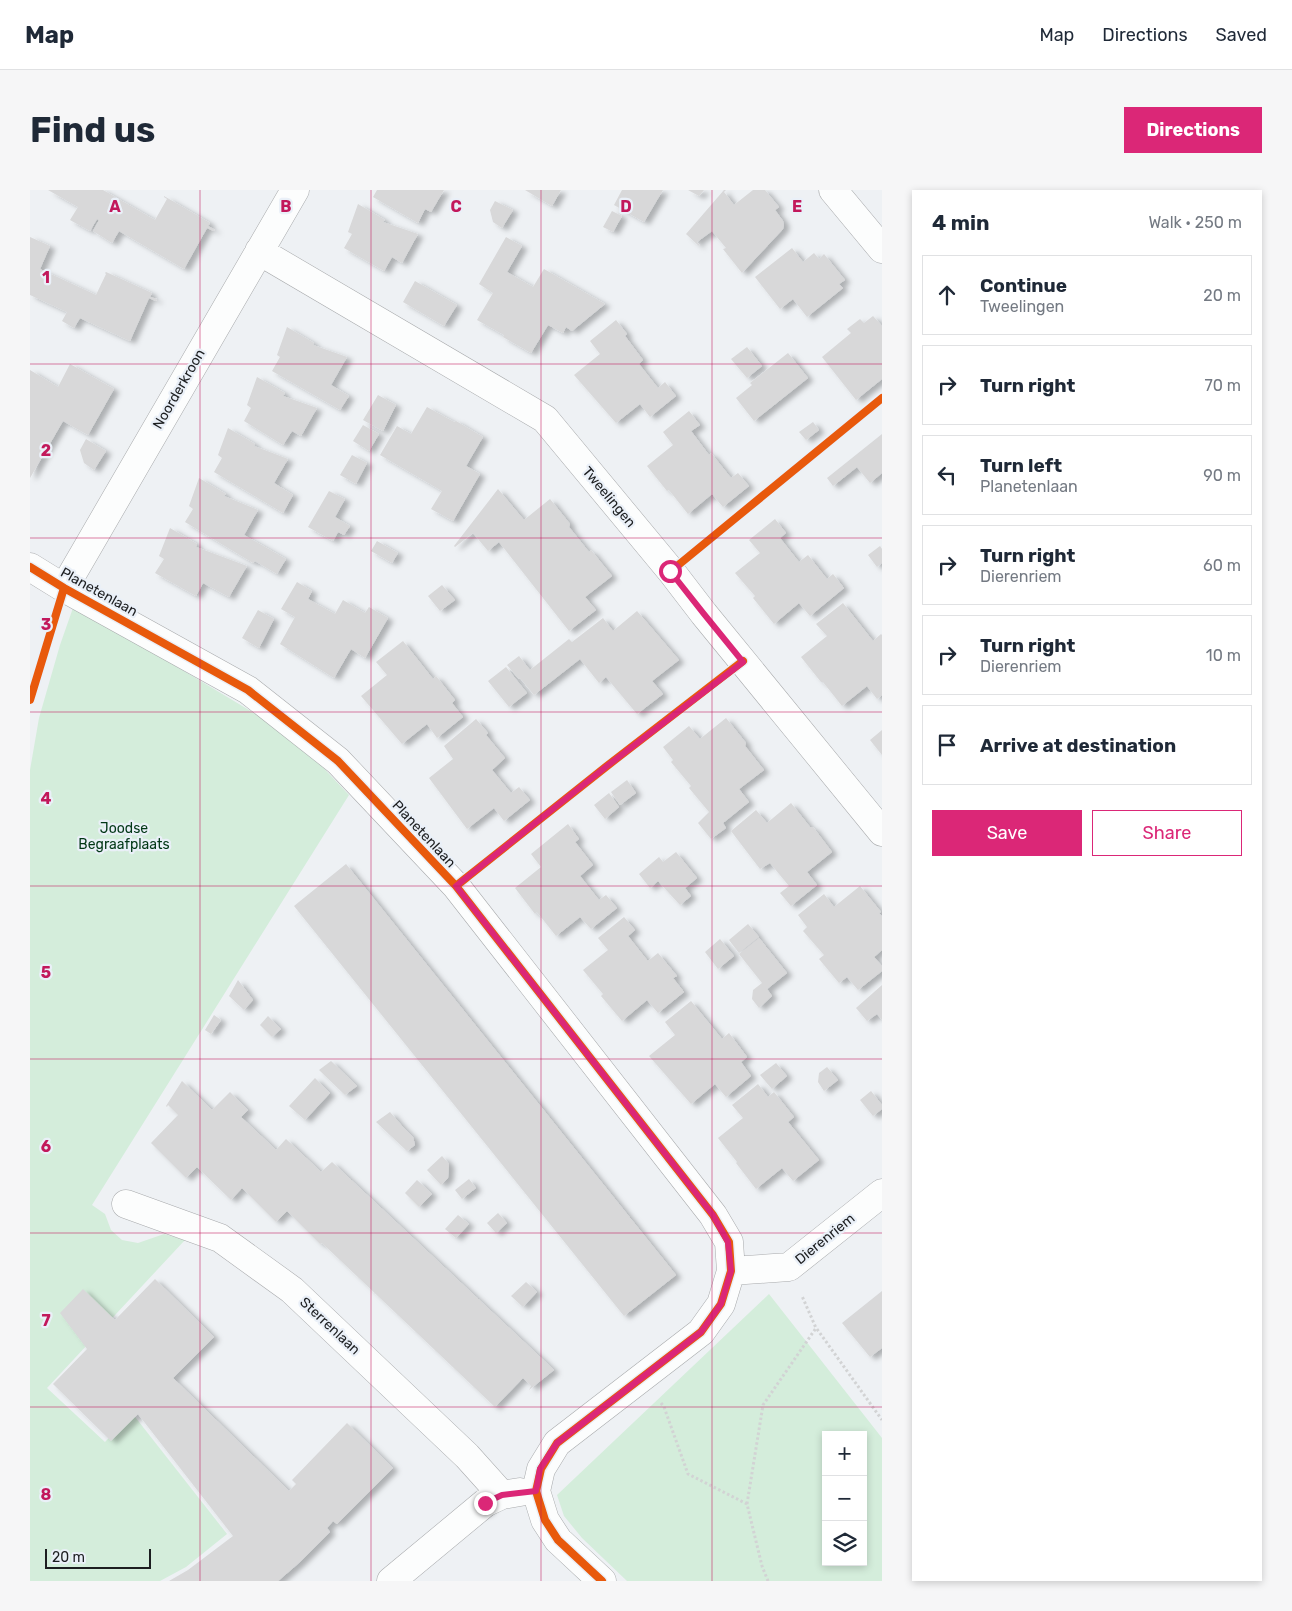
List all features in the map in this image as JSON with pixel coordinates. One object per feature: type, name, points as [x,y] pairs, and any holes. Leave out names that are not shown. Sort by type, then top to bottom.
[{"type":"street","name":"Noorderkroon","points":[[64,588],[295,190]]},
{"type":"street","points":[[833,190],[882,249]]},
{"type":"street","name":"Tweelingen","points":[[260,251],[545,420],[882,832]]},
{"type":"street","name":"Planetenlaan","points":[[30,567],[64,588],[248,690],[338,761],[456,886],[713,1215],[728,1242],[731,1271]]},
{"type":"street","name":"Dierenriem","points":[[731,1271],[789,1267],[882,1193]]},
{"type":"street","name":"Sterrenlaan","points":[[126,1204],[220,1238],[292,1290],[467,1456],[502,1495]]},
{"type":"street","points":[[602,1581],[558,1540],[545,1520],[536,1491],[540,1469],[557,1443],[701,1332],[721,1304],[731,1271]]},
{"type":"street","points":[[391,1581],[485,1503],[502,1495],[536,1491]]},
{"type":"path","points":[[789,1267],[816,1328],[882,1420]]},
{"type":"path","points":[[768,1581],[762,1566],[747,1504],[764,1404],[816,1328]]},
{"type":"path","points":[[641,1378],[664,1407],[688,1474],[747,1504]]},
{"type":"green space","name":"Joodse Begraafplaats","points":[[74,605],[264,719],[317,761],[349,795],[92,1205],[105,1214],[111,1230],[122,1240],[138,1243],[164,1234],[185,1240],[47,1388],[105,1442],[132,1413],[227,1534],[186,1567],[160,1581],[30,1581],[30,770],[39,718],[60,645]]},
{"type":"green space","points":[[769,1294],[882,1438],[882,1581],[627,1581],[582,1538],[564,1516],[557,1495]]},
{"type":"building","points":[[48,190],[103,190],[155,220],[167,199],[164,196],[210,223],[208,226],[215,230],[207,228],[184,269],[119,231],[112,243],[93,231],[99,220],[97,219],[90,231],[70,220],[78,207]]},
{"type":"building","points":[[377,190],[444,190],[431,212],[425,209],[418,223],[373,197]]},
{"type":"building","points":[[525,190],[561,190],[552,206]]},
{"type":"building","points":[[622,190],[663,190],[644,222],[614,205]]},
{"type":"building","points":[[688,190],[704,190],[699,196]]},
{"type":"building","points":[[724,190],[726,190],[724,192],[734,205],[753,190],[765,190],[779,207],[775,210],[784,225],[783,229],[742,273],[723,249],[726,248],[712,231],[697,242],[699,246],[686,234]]},
{"type":"building","points":[[495,201],[513,210],[502,228],[493,222],[490,210]]},
{"type":"building","points":[[358,204],[385,220],[383,222],[418,234],[402,263],[392,257],[384,271],[344,248],[352,234],[348,232]]},
{"type":"building","points":[[612,211],[622,216],[613,232],[603,227]]},
{"type":"building","points":[[30,237],[50,246],[40,269],[96,295],[106,272],[152,293],[150,297],[157,299],[156,301],[149,298],[130,341],[80,318],[74,328],[62,321],[67,312],[30,295]]},
{"type":"building","points":[[506,237],[522,246],[507,272],[533,287],[544,269],[605,304],[572,331],[566,327],[563,333],[548,325],[531,353],[477,320],[493,293],[479,284]]},
{"type":"building","points":[[792,248],[803,262],[814,253],[819,259],[824,254],[845,280],[839,284],[843,288],[807,317],[793,299],[780,309],[755,277]]},
{"type":"building","points":[[415,281],[457,305],[444,326],[403,302]]},
{"type":"building","points":[[873,316],[882,326],[882,379],[856,400],[822,357],[851,333],[847,329],[860,319],[864,323]]},
{"type":"building","points":[[616,320],[643,360],[639,364],[658,388],[665,382],[676,396],[650,417],[640,404],[616,423],[574,375],[600,354],[590,341]]},
{"type":"building","points":[[287,327],[314,343],[313,345],[347,357],[331,385],[349,396],[340,410],[272,371],[280,357],[277,355]]},
{"type":"building","points":[[747,347],[762,366],[747,378],[731,359]]},
{"type":"building","points":[[788,353],[808,378],[754,421],[736,398],[752,385],[750,383]]},
{"type":"building","points":[[70,364],[114,389],[88,435],[63,421],[30,478],[30,370],[58,387]]},
{"type":"building","points":[[257,377],[285,393],[283,396],[317,408],[301,436],[292,431],[283,445],[244,421],[251,408],[247,405]]},
{"type":"building","points":[[378,395],[396,405],[383,431],[363,420]]},
{"type":"building","points":[[427,407],[483,437],[466,466],[480,474],[453,521],[431,509],[442,491],[380,455],[397,426],[411,434]]},
{"type":"building","points":[[689,411],[700,425],[691,431],[709,455],[711,453],[731,478],[738,473],[749,486],[723,507],[712,494],[688,514],[647,466],[673,445],[663,432]]},
{"type":"building","points":[[813,422],[819,430],[806,440],[799,432]]},
{"type":"building","points":[[363,425],[379,434],[369,451],[353,441]]},
{"type":"building","points":[[228,428],[255,444],[254,446],[288,459],[274,483],[293,495],[283,513],[214,472],[222,458],[218,455]]},
{"type":"building","points":[[882,434],[882,473],[870,483],[857,467],[833,486],[827,478]]},
{"type":"building","points":[[86,439],[106,451],[94,470],[84,463],[80,450]]},
{"type":"building","points":[[352,455],[367,463],[356,484],[340,475]]},
{"type":"building","points":[[199,478],[226,494],[224,496],[258,510],[244,535],[286,559],[277,574],[255,561],[253,563],[185,522],[193,509],[189,506]]},
{"type":"building","points":[[498,489],[524,520],[550,499],[589,552],[591,550],[612,576],[585,597],[596,610],[569,631],[499,542],[488,551],[473,533],[454,546]]},
{"type":"building","points":[[329,491],[345,499],[335,517],[350,526],[344,535],[338,532],[333,541],[308,527]]},
{"type":"building","points":[[775,519],[786,533],[780,538],[799,562],[808,555],[827,579],[833,574],[844,588],[810,616],[799,603],[774,624],[753,598],[755,596],[735,573],[760,553],[749,540]]},
{"type":"building","points":[[170,528],[197,544],[196,547],[247,566],[229,597],[203,583],[196,596],[155,573],[164,559],[159,556]]},
{"type":"building","points":[[377,541],[398,553],[392,563],[371,551]]},
{"type":"building","points":[[880,546],[882,549],[882,563],[877,567],[868,555]]},
{"type":"building","points":[[297,582],[312,591],[308,599],[335,614],[343,600],[365,613],[369,607],[388,618],[365,658],[351,649],[334,678],[280,644],[295,617],[281,609]]},
{"type":"building","points":[[442,585],[455,600],[440,611],[428,596]]},
{"type":"building","points":[[843,603],[873,641],[882,635],[882,695],[877,699],[867,686],[842,706],[801,657],[827,636],[816,624]]},
{"type":"building","points":[[258,610],[274,619],[259,648],[242,638]]},
{"type":"building","points":[[637,611],[679,660],[652,681],[663,694],[637,714],[606,677],[599,683],[580,659],[534,695],[507,665],[519,656],[530,670],[569,639],[572,642],[603,618],[613,631]]},
{"type":"building","points":[[403,641],[433,679],[436,676],[455,700],[452,703],[463,717],[437,738],[427,724],[402,744],[361,696],[387,675],[376,662]]},
{"type":"building","points":[[506,667],[527,693],[509,707],[488,681]]},
{"type":"building","points":[[726,718],[764,770],[739,789],[749,802],[723,823],[726,828],[711,839],[698,823],[709,812],[689,788],[691,786],[671,762],[673,760],[663,747],[689,726],[700,739]]},
{"type":"building","points":[[476,719],[488,733],[486,735],[505,758],[492,770],[511,793],[519,787],[530,800],[504,821],[494,808],[467,829],[429,778],[453,759],[444,746]]},
{"type":"building","points":[[882,730],[882,755],[870,740]]},
{"type":"building","points":[[627,780],[636,793],[620,805],[611,792]]},
{"type":"building","points":[[609,793],[619,807],[605,819],[594,805]]},
{"type":"building","points":[[791,803],[832,852],[807,872],[817,885],[791,906],[780,893],[789,886],[770,863],[760,869],[731,831],[756,810],[767,823]]},
{"type":"building","points":[[568,824],[579,839],[575,842],[593,865],[580,876],[599,900],[606,895],[617,908],[591,929],[580,917],[556,936],[537,912],[535,914],[515,888],[541,867],[531,854]]},
{"type":"building","points":[[676,852],[697,878],[685,888],[691,896],[680,905],[658,881],[650,888],[639,874],[659,857],[663,862]]},
{"type":"building","points":[[346,864],[676,1275],[624,1316],[294,906]]},
{"type":"building","points":[[860,886],[881,912],[879,913],[882,916],[882,950],[874,957],[882,966],[882,971],[858,990],[847,977],[839,983],[819,959],[824,955],[803,931],[807,927],[798,915],[824,894],[834,907]]},
{"type":"building","points":[[624,917],[635,930],[628,936],[647,960],[658,953],[677,976],[673,978],[684,992],[658,1013],[647,1000],[622,1021],[583,970],[608,950],[598,938]]},
{"type":"building","points":[[748,924],[759,937],[739,953],[729,940]]},
{"type":"building","points":[[759,938],[787,973],[767,989],[772,996],[759,1008],[752,999],[753,990],[762,983],[739,954]]},
{"type":"building","points":[[720,939],[734,956],[718,969],[705,952]]},
{"type":"building","points":[[238,980],[253,1000],[244,1010],[229,996]]},
{"type":"building","points":[[882,985],[882,1020],[877,1014],[867,1021],[856,1008]]},
{"type":"building","points":[[691,1001],[722,1039],[729,1033],[747,1057],[741,1062],[751,1076],[726,1097],[715,1084],[691,1104],[649,1056],[675,1035],[665,1022]]},
{"type":"building","points":[[214,1015],[221,1020],[211,1034],[205,1030]]},
{"type":"building","points":[[268,1016],[281,1029],[272,1037],[260,1025]]},
{"type":"building","points":[[331,1061],[357,1086],[345,1095],[319,1070]]},
{"type":"building","points":[[776,1063],[787,1076],[772,1089],[760,1075]]},
{"type":"building","points":[[827,1067],[838,1080],[824,1091],[818,1082],[819,1073]]},
{"type":"building","points":[[315,1078],[330,1093],[305,1120],[289,1106]]},
{"type":"building","points":[[182,1081],[212,1110],[230,1092],[248,1110],[241,1117],[276,1150],[286,1139],[321,1172],[332,1162],[554,1370],[529,1390],[531,1386],[523,1378],[495,1407],[287,1211],[276,1222],[242,1188],[231,1200],[197,1167],[186,1178],[151,1143],[178,1115],[168,1105],[166,1106]]},
{"type":"building","points":[[758,1084],[768,1097],[774,1092],[794,1117],[788,1122],[819,1160],[793,1181],[782,1168],[756,1189],[718,1138],[743,1118],[732,1105]]},
{"type":"building","points":[[871,1091],[882,1105],[882,1109],[873,1116],[860,1100]]},
{"type":"building","points":[[390,1112],[413,1137],[415,1145],[407,1151],[376,1122]]},
{"type":"building","points":[[442,1156],[449,1164],[448,1178],[441,1185],[427,1170]]},
{"type":"building","points":[[469,1179],[476,1188],[462,1199],[455,1190]]},
{"type":"building","points":[[417,1180],[432,1194],[419,1207],[405,1193]]},
{"type":"building","points":[[498,1213],[507,1223],[496,1233],[487,1223]]},
{"type":"building","points":[[458,1215],[469,1224],[456,1238],[445,1229]]},
{"type":"building","points":[[155,1279],[214,1337],[173,1378],[289,1491],[296,1484],[292,1480],[347,1423],[393,1468],[337,1524],[333,1521],[327,1528],[330,1532],[278,1581],[169,1581],[188,1570],[233,1536],[138,1414],[111,1441],[53,1384],[87,1349],[60,1313],[83,1289],[115,1320]]},
{"type":"building","points":[[526,1282],[537,1292],[523,1307],[511,1296]]},
{"type":"building","points":[[882,1291],[882,1348],[870,1357],[842,1323]]},
{"type":"cycle path","points":[[671,571],[882,398]]},
{"type":"cycle path","points":[[30,567],[64,588],[248,690],[338,761],[456,886],[713,1215],[729,1242],[731,1271],[721,1304],[701,1332],[557,1443],[541,1469],[536,1491],[545,1520],[558,1540],[602,1581]]},
{"type":"cycle path","points":[[30,700],[64,588]]},
{"type":"cycle path","points":[[456,886],[743,661]]},
{"type":"route","points":[[485,1503],[502,1495],[536,1491],[540,1469],[557,1443],[607,1402],[701,1332],[721,1304],[731,1271],[728,1242],[713,1215],[456,886],[607,766],[743,662],[670,571]]}]
